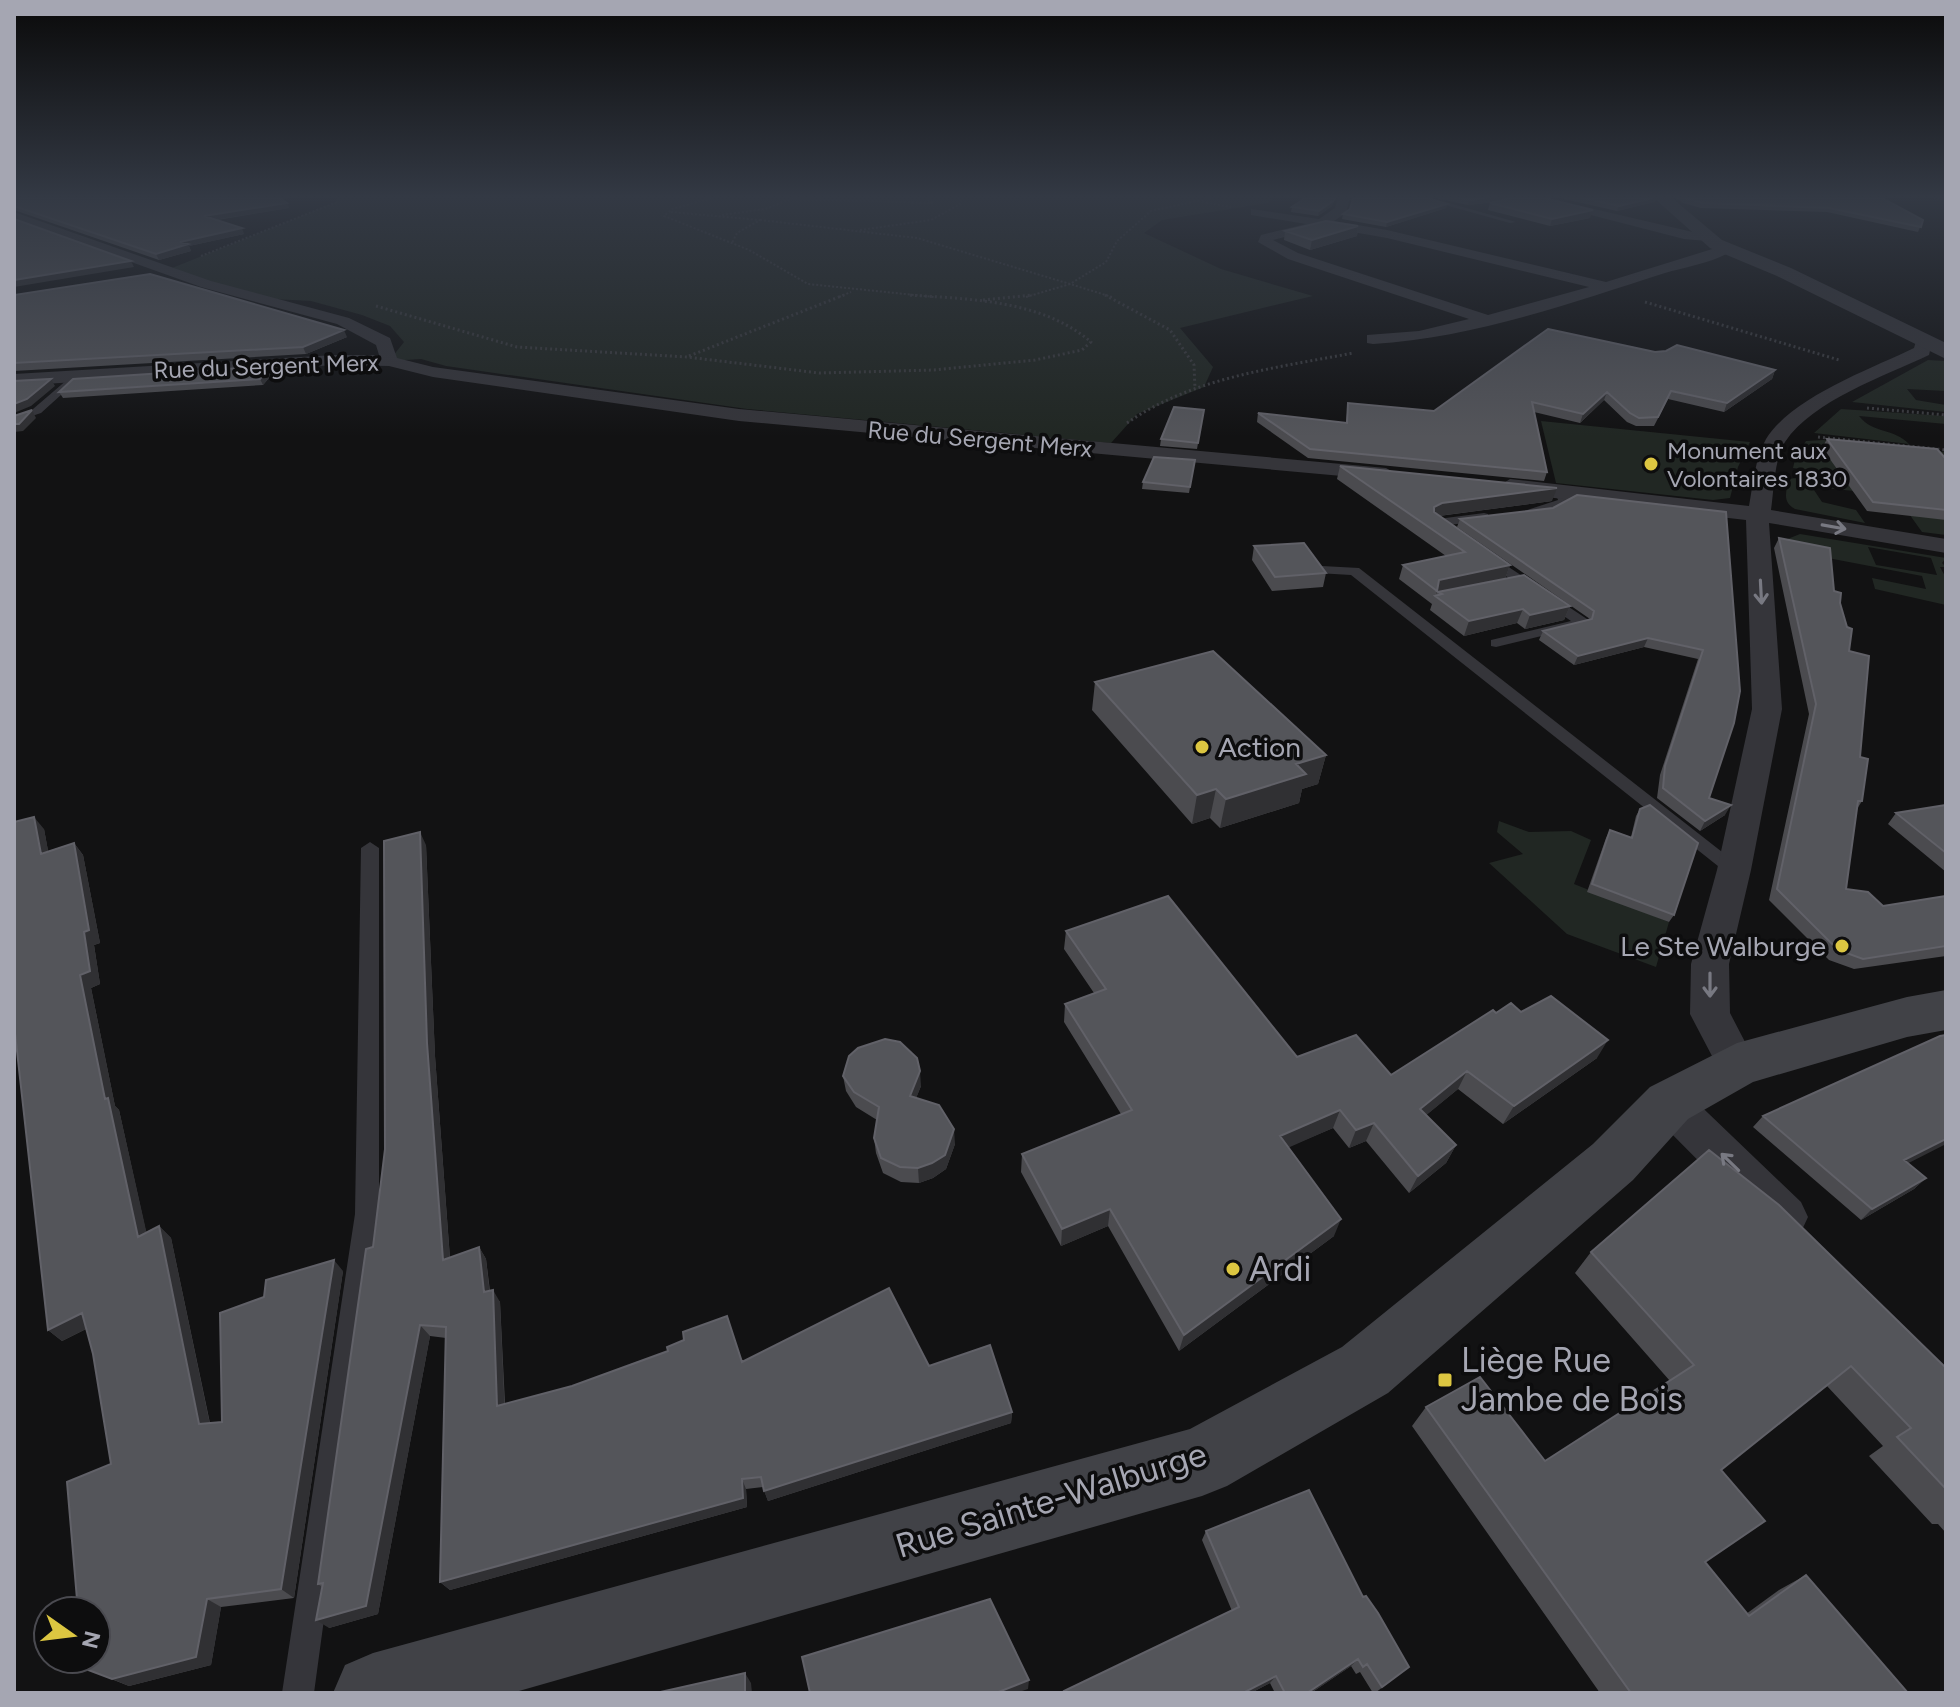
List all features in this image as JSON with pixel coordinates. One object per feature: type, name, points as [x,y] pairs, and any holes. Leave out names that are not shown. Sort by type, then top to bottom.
[{"type":"main road","name":"Rue Sainte-Walburge","points":[[373,1693],[1202,1461],[1365,1370],[1613,1162],[1669,1103],[1737,1065],[1946,1010]]},
{"type":"street","points":[[192,278],[371,333],[384,342],[384,354],[389,361]]},
{"type":"street","points":[[1359,278],[1487,320]]},
{"type":"street","points":[[1570,278],[1607,289]]},
{"type":"street","points":[[1382,339],[1487,320],[1641,278]]},
{"type":"street","points":[[1795,278],[1946,352]]},
{"type":"street","points":[[1737,1065],[1710,1014],[1710,964],[1734,870],[1767,709],[1757,514],[1766,471],[1781,433],[1815,403],[1923,351],[1923,342],[1931,325],[1939,321]]},
{"type":"street","name":"Rue du Sergent Merx","points":[[14,380],[335,360],[389,361],[433,372],[641,403],[1103,450],[1403,475]]},
{"type":"street","points":[[1481,483],[1757,514],[1946,546]]},
{"type":"street","points":[[1669,1103],[1813,1243]]},
{"type":"lane","points":[[14,419],[37,411],[78,375]]},
{"type":"lane","points":[[1462,539],[1438,523],[1550,509],[1565,502],[1561,491]]},
{"type":"lane","points":[[1475,548],[1516,583],[1582,622],[1496,643]]},
{"type":"lane","points":[[1322,570],[1354,571],[1734,870]]},
{"type":"lane","points":[[298,1693],[367,1214],[370,848]]},
{"type":"path","points":[[363,304],[423,317],[517,347],[687,357],[819,373],[889,372],[1052,358],[1082,350],[1091,342],[1076,326],[1050,315],[1006,304],[851,292],[790,278]]},
{"type":"path","points":[[1049,278],[1113,297],[1170,330],[1194,365],[1195,389]]},
{"type":"path","points":[[966,302],[1025,297],[1070,284],[1080,278]]},
{"type":"path","points":[[1607,289],[1878,372]]},
{"type":"path","points":[[687,357],[851,292]]},
{"type":"path","points":[[1103,450],[1137,414],[1195,389],[1260,371],[1367,351],[1382,339]]},
{"type":"path","points":[[1815,403],[1946,415]]},
{"type":"path","points":[[1781,433],[1946,450]]},
{"type":"path","points":[[1766,471],[1856,480]]},
{"type":"shaded area","points":[[190,278],[1251,278],[1313,296],[1180,328],[1213,367],[1204,387],[1137,414],[1111,443],[747,409],[446,366],[421,359],[389,361],[404,342],[390,326],[311,301],[252,298]]},
{"type":"shaded area","points":[[1928,360],[1946,361],[1946,391],[1907,389],[1916,400],[1946,405],[1946,412],[1852,402]]},
{"type":"shaded area","points":[[1841,409],[1946,416],[1946,424],[1859,416],[1871,426],[1897,435],[1909,444],[1814,433]]},
{"type":"shaded area","points":[[1541,421],[1750,442],[1738,467],[1730,498],[1713,500],[1556,483]]},
{"type":"shaded area","points":[[1806,441],[1946,452],[1946,486],[1793,468],[1796,455]]},
{"type":"shaded area","points":[[1802,477],[1946,492],[1946,535],[1922,532],[1907,511],[1933,518],[1887,494],[1812,487],[1822,502],[1856,510],[1865,523],[1795,509],[1787,500],[1787,488],[1789,479]]},
{"type":"shaded area","points":[[1800,534],[1946,558],[1942,563],[1946,567],[1940,567],[1946,578],[1946,605],[1875,589],[1872,578],[1926,589],[1922,576],[1786,550],[1785,540]],"holes":[[[1868,547],[1931,558],[1937,575],[1876,565]]]},
{"type":"shaded area","points":[[1499,821],[1529,832],[1571,831],[1591,840],[1574,884],[1669,922],[1656,967],[1567,934],[1489,863],[1523,854],[1497,832]]},
{"type":"building","points":[[126,278],[163,278],[344,330],[303,347],[14,363],[14,295]]},
{"type":"building","points":[[1548,329],[1655,352],[1677,345],[1775,370],[1727,403],[1671,391],[1658,417],[1639,418],[1607,392],[1583,414],[1532,402],[1547,472],[1310,449],[1258,413],[1347,423],[1348,403],[1434,411]]},
{"type":"building","points":[[271,366],[260,379],[59,392],[73,379]]},
{"type":"building","points":[[51,379],[27,399],[14,404],[14,381]]},
{"type":"building","points":[[1174,407],[1204,410],[1198,443],[1161,439]]},
{"type":"building","points":[[32,410],[19,424],[14,424],[14,416]]},
{"type":"building","points":[[1827,439],[1937,449],[1946,459],[1946,510],[1873,502]]},
{"type":"building","points":[[1154,457],[1195,460],[1190,487],[1143,482]]},
{"type":"building","points":[[1340,466],[1557,488],[1442,503],[1434,507],[1434,512],[1510,565],[1439,580],[1437,591],[1403,565],[1465,552]]},
{"type":"building","points":[[1577,495],[1726,512],[1740,691],[1734,723],[1709,798],[1731,805],[1705,821],[1663,788],[1665,766],[1703,650],[1648,638],[1578,656],[1543,631],[1592,619],[1594,611],[1460,519],[1553,508]]},
{"type":"building","points":[[1779,538],[1830,548],[1834,591],[1841,593],[1840,603],[1847,627],[1852,629],[1849,651],[1869,656],[1860,757],[1868,759],[1862,801],[1858,801],[1846,889],[1868,892],[1883,906],[1946,896],[1946,946],[1863,959],[1838,950],[1777,889],[1816,704]]},
{"type":"building","points":[[1304,543],[1326,573],[1275,577],[1254,546]]},
{"type":"building","points":[[1524,575],[1570,606],[1530,615],[1523,609],[1469,621],[1435,596],[1442,594],[1438,592]]},
{"type":"building","name":"Action","points":[[1213,651],[1326,755],[1296,764],[1306,774],[1226,799],[1216,789],[1197,795],[1095,682]]},
{"type":"building","points":[[1650,805],[1698,843],[1674,915],[1592,884],[1610,830],[1632,838],[1640,809]]},
{"type":"building","points":[[1946,805],[1946,853],[1896,813]]},
{"type":"building","points":[[34,817],[41,854],[74,843],[89,930],[84,932],[90,971],[80,975],[105,1099],[108,1098],[138,1237],[159,1226],[199,1424],[222,1422],[220,1313],[264,1297],[266,1280],[334,1260],[281,1589],[207,1599],[196,1657],[112,1679],[101,1675],[112,1675],[112,1595],[77,1595],[67,1482],[111,1464],[93,1354],[82,1313],[48,1330],[14,1024],[14,822]]},
{"type":"building","points":[[420,832],[427,1043],[443,1260],[479,1247],[484,1292],[493,1290],[497,1406],[572,1386],[668,1351],[667,1347],[684,1340],[683,1332],[727,1316],[742,1362],[889,1288],[929,1366],[990,1345],[1012,1412],[764,1491],[761,1477],[742,1479],[743,1498],[440,1582],[446,1327],[420,1325],[366,1606],[316,1620],[323,1583],[318,1584],[366,1249],[373,1247],[385,1149],[384,841]]},
{"type":"building","points":[[1168,896],[1297,1057],[1356,1035],[1391,1075],[1493,1010],[1496,1013],[1511,1003],[1521,1012],[1551,996],[1608,1040],[1514,1106],[1467,1071],[1420,1109],[1456,1145],[1418,1176],[1374,1123],[1356,1130],[1340,1110],[1280,1136],[1341,1219],[1184,1335],[1110,1209],[1062,1229],[1022,1154],[1132,1110],[1065,1004],[1106,989],[1066,931]]},
{"type":"building","points":[[1946,1035],[1946,1139],[1904,1160],[1926,1178],[1872,1209],[1763,1116],[1940,1036]]},
{"type":"building","points":[[885,1039],[900,1042],[917,1058],[920,1071],[910,1096],[939,1105],[954,1129],[945,1155],[918,1168],[900,1167],[881,1158],[874,1138],[879,1107],[854,1092],[843,1076],[849,1056],[858,1048]]},
{"type":"building","points":[[1709,1150],[1779,1205],[1946,1368],[1946,1489],[1897,1437],[1911,1428],[1851,1366],[1721,1470],[1765,1521],[1705,1562],[1749,1616],[1806,1575],[1908,1693],[1631,1693],[1426,1407],[1480,1377],[1545,1461],[1694,1365],[1591,1252]]},
{"type":"building","points":[[1309,1490],[1363,1597],[1366,1596],[1378,1613],[1409,1667],[1382,1687],[1367,1664],[1363,1667],[1358,1659],[1307,1693],[1285,1693],[1276,1676],[1243,1693],[1065,1693],[1239,1607],[1206,1531]]},
{"type":"building","points":[[990,1599],[1029,1680],[996,1693],[810,1693],[802,1657]]},
{"type":"building","points":[[745,1673],[745,1693],[656,1693]]},
{"type":"place","name":"Monument aux Volontaires 1830","points":[[1651,464]]},
{"type":"place","name":"Action","points":[[1202,747]]},
{"type":"place","name":"Le Ste Walburge","points":[[1842,946]]},
{"type":"place","name":"Ardi","points":[[1233,1269]]},
{"type":"place","name":"Liège Rue Jambe de Bois","points":[[1445,1380]]}]
